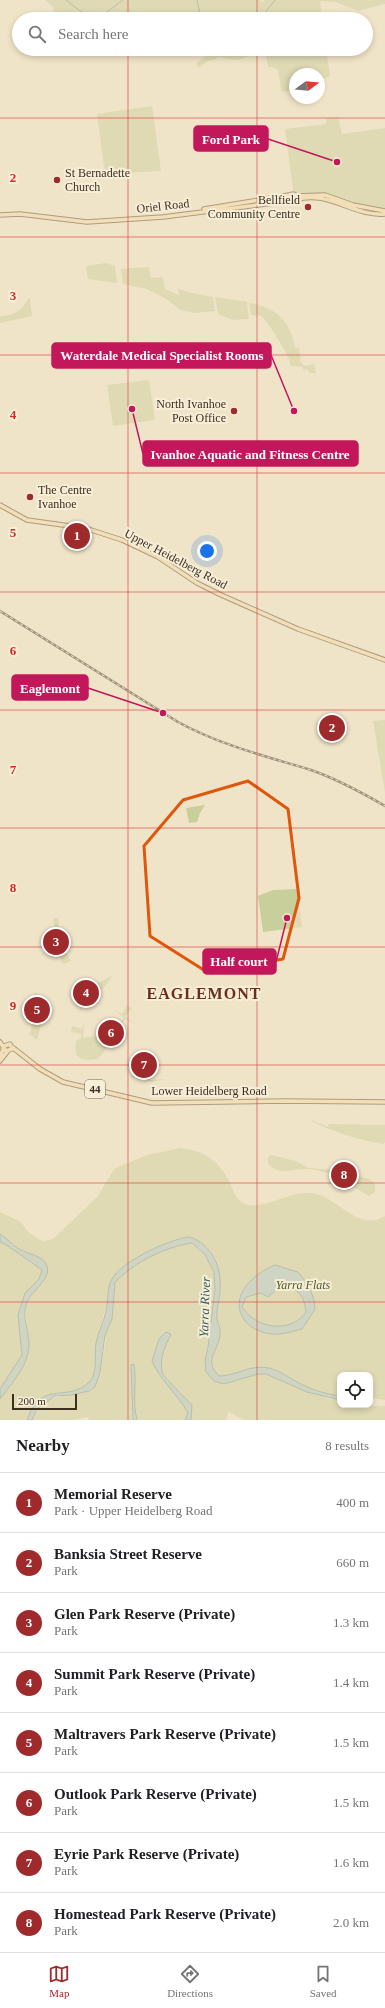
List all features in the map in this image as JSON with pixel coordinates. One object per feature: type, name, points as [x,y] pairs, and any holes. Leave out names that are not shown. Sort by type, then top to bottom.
[{"type":"main road","name":"Oriel Road","points":[[0,215],[20,214],[86,219],[170,215],[290,201],[294,202],[296,198],[292,194],[170,215]]},
{"type":"main road","points":[[290,195],[290,201]]},
{"type":"main road","points":[[296,198],[325,195],[353,205],[385,212]]},
{"type":"main road","name":"Upper Heidelberg Road","points":[[0,505],[27,520],[85,528],[122,540],[158,557],[197,583],[219,594],[298,629],[385,660]]},
{"type":"main road","name":"44","points":[[0,1040],[8,1052]]},
{"type":"main road","name":"44","points":[[5,1046],[10,1044],[12,1046]]},
{"type":"main road","points":[[0,1057],[5,1046]]},
{"type":"main road","points":[[0,1060],[12,1046]]},
{"type":"main road","name":"Lower Heidelberg Road","points":[[12,1046],[23,1056],[64,1082],[152,1103],[283,1101],[384,1102]]},
{"type":"main road","name":"Lower Heidelberg Road","points":[[8,1052],[23,1056]]},
{"type":"highlighted area","points":[[248,781],[288,809],[299,898],[283,959],[207,972],[150,936],[144,846],[183,800]]},
{"type":"green space","points":[[45,0],[260,0],[262,2],[265,0],[385,0],[385,4],[358,11],[336,2],[320,1],[321,12],[53,12],[54,8]]},
{"type":"green space","points":[[205,56],[249,56],[238,60],[217,57],[217,59],[208,61],[199,68],[196,64]]},
{"type":"green space","points":[[266,56],[327,56],[330,76],[325,78],[325,68],[289,68],[289,91],[283,92],[281,90],[278,70],[268,67]]},
{"type":"green space","points":[[152,106],[161,171],[105,174],[97,114]]},
{"type":"green space","points":[[338,117],[342,134],[385,128],[385,209],[368,207],[328,195],[298,193],[293,190],[285,129],[326,124],[326,118]]},
{"type":"green space","points":[[106,263],[115,266],[117,283],[88,279],[86,266]]},
{"type":"green space","points":[[149,267],[151,278],[163,277],[165,289],[179,295],[178,288],[188,292],[213,297],[215,311],[194,313],[180,310],[168,300],[147,289],[123,284],[121,269]]},
{"type":"green space","points":[[215,297],[247,302],[249,319],[233,320],[218,314]]},
{"type":"green space","points":[[28,299],[30,299],[32,316],[0,323],[0,316],[17,312],[23,307]]},
{"type":"green space","points":[[249,303],[267,308],[281,317],[290,330],[295,348],[299,348],[301,363],[306,366],[314,364],[316,373],[309,373],[308,370],[303,370],[303,367],[291,366],[283,348],[262,316],[251,315]]},
{"type":"green space","points":[[149,380],[155,420],[113,426],[107,385]]},
{"type":"green space","points":[[71,529],[83,535],[89,544],[68,547]]},
{"type":"green space","points":[[342,720],[343,732],[331,734],[314,724]]},
{"type":"green space","points":[[385,720],[385,793],[373,721]]},
{"type":"green space","points":[[205,805],[197,822],[189,823],[186,808]]},
{"type":"green space","points":[[297,889],[302,927],[263,932],[258,896],[273,890]]},
{"type":"green space","points":[[53,918],[58,918],[61,944],[71,961],[63,964],[51,939],[55,932]]},
{"type":"green space","points":[[112,975],[108,983],[101,991],[84,1000],[79,1015],[82,1000],[76,997],[73,990],[74,983],[94,984],[103,981]]},
{"type":"green space","points":[[35,992],[37,1003],[43,1018],[37,1040],[29,1034],[31,1030],[33,1013],[29,1012],[30,1003],[35,1003]]},
{"type":"green space","points":[[127,1005],[132,1008],[125,1017],[137,1025],[125,1019],[104,1052],[97,1059],[87,1060],[79,1058],[75,1047],[76,1041],[81,1038],[82,1034],[71,1032],[72,1026],[82,1029],[84,1021],[83,1038],[103,1035],[101,1030],[111,1026],[114,1030],[124,1018],[114,1009],[122,1014]]},
{"type":"green space","points":[[146,1054],[151,1080],[167,1079],[151,1082],[135,1077],[131,1078]]},
{"type":"green space","points":[[312,1120],[328,1127],[329,1124],[385,1125],[385,1142],[383,1144],[355,1138],[328,1129],[311,1121]]},
{"type":"green space","name":"Yarra Flats","points":[[180,1148],[189,1149],[203,1154],[221,1168],[237,1197],[243,1203],[259,1205],[288,1196],[307,1193],[317,1194],[326,1198],[350,1214],[359,1218],[376,1220],[385,1216],[385,1400],[373,1398],[373,1372],[337,1372],[337,1395],[311,1388],[277,1371],[262,1367],[225,1376],[219,1376],[214,1370],[211,1361],[220,1336],[217,1315],[219,1283],[216,1263],[206,1246],[196,1239],[187,1237],[174,1240],[145,1253],[129,1262],[120,1270],[97,1338],[93,1376],[85,1387],[78,1390],[60,1392],[41,1399],[33,1407],[27,1420],[0,1420],[0,1399],[18,1375],[27,1356],[29,1344],[25,1308],[30,1295],[46,1278],[43,1260],[19,1249],[0,1234],[0,1212],[21,1222],[27,1231],[40,1240],[44,1241],[53,1239],[98,1196],[114,1169],[147,1155]]},
{"type":"green space","points":[[271,1155],[296,1161],[308,1168],[337,1170],[369,1179],[375,1184],[375,1192],[369,1196],[340,1178],[316,1170],[276,1170],[268,1163],[268,1157]]},
{"type":"green space","points":[[0,1242],[42,1270],[39,1279],[25,1293],[18,1315],[22,1355],[0,1389]]},
{"type":"green space","points":[[192,1243],[207,1259],[213,1270],[215,1278],[214,1301],[205,1360],[224,1384],[258,1374],[266,1374],[329,1399],[337,1400],[337,1408],[373,1408],[373,1406],[385,1406],[385,1420],[244,1420],[228,1412],[226,1420],[89,1420],[88,1417],[74,1420],[32,1420],[38,1410],[50,1400],[92,1390],[100,1372],[106,1339],[105,1335],[112,1319],[115,1282],[132,1268],[151,1256]]},
{"type":"water","points":[[0,1234],[14,1246],[43,1260],[47,1266],[47,1271],[44,1280],[29,1298],[25,1307],[25,1317],[29,1338],[26,1359],[19,1373],[0,1399],[0,1389],[22,1355],[18,1315],[25,1293],[39,1279],[42,1270],[0,1242]]},
{"type":"water","points":[[189,1237],[204,1245],[214,1258],[217,1265],[220,1293],[217,1319],[220,1335],[213,1356],[212,1365],[219,1376],[255,1368],[269,1368],[309,1388],[337,1395],[337,1399],[307,1392],[266,1374],[258,1374],[224,1384],[214,1381],[206,1372],[205,1360],[215,1289],[214,1272],[205,1255],[192,1243],[171,1248],[151,1256],[132,1268],[115,1282],[112,1319],[105,1335],[100,1372],[95,1387],[89,1391],[71,1395],[55,1396],[37,1409],[32,1420],[27,1420],[33,1407],[40,1399],[56,1393],[74,1391],[82,1388],[90,1381],[95,1368],[96,1343],[105,1315],[111,1280],[114,1276],[128,1263],[148,1251]]},
{"type":"water","points":[[275,1265],[298,1272],[309,1286],[314,1300],[315,1309],[302,1329],[280,1334],[268,1333],[261,1332],[245,1321],[240,1312],[239,1303],[241,1295],[245,1287],[252,1280]],"holes":[[[286,1285],[298,1292],[304,1302],[306,1312],[300,1319],[292,1324],[283,1326],[264,1324],[248,1314],[242,1307],[246,1297],[261,1293],[268,1297],[279,1287]]]},
{"type":"water","points":[[166,1332],[171,1334],[161,1364],[163,1374],[192,1405],[191,1420],[185,1420],[188,1413],[160,1376],[152,1361],[159,1339]]},
{"type":"water","points":[[134,1364],[135,1406],[137,1420],[133,1420],[131,1365]]},
{"type":"waterway","points":[[66,0],[82,12]]},
{"type":"waterway","points":[[106,12],[123,0]]},
{"type":"waterway","points":[[197,0],[200,12]]},
{"type":"waterway","points":[[266,12],[275,0]]},
{"type":"railway","points":[[0,611],[178,722],[226,744],[330,777],[385,806]]},
{"type":"place","name":"Ford Park","points":[[337,162]]},
{"type":"place","name":"St Bernadette Church","points":[[57,180]]},
{"type":"place","name":"Bellfield Community Centre","points":[[308,207]]},
{"type":"place","name":"Ivanhoe Aquatic and Fitness Centre","points":[[132,409]]},
{"type":"place","name":"North Ivanhoe Post Office","points":[[234,411]]},
{"type":"place","name":"Waterdale Medical Specialist Rooms","points":[[294,411]]},
{"type":"place","name":"The Centre Ivanhoe","points":[[30,497]]},
{"type":"place","name":"Memorial Reserve","points":[[77,536]]},
{"type":"place","name":"Eaglemont","points":[[163,713]]},
{"type":"place","name":"Banksia Street Reserve","points":[[332,728]]},
{"type":"place","name":"Half court","points":[[287,918]]},
{"type":"place","name":"Glen Park Reserve (Private)","points":[[56,942]]},
{"type":"place","name":"Summit Park Reserve (Private)","points":[[86,993]]},
{"type":"place","name":"Maltravers Park Reserve (Private)","points":[[37,1010]]},
{"type":"place","name":"Outlook Park Reserve (Private)","points":[[111,1033]]},
{"type":"place","name":"Eyrie Park Reserve (Private)","points":[[144,1065]]},
{"type":"place","name":"Homestead Park Reserve (Private)","points":[[344,1175]]},
{"type":"district","name":"EAGLEMONT","points":[[204,993]]},
{"type":"water label","name":"Yarra River","points":[[204,1307]]}]
